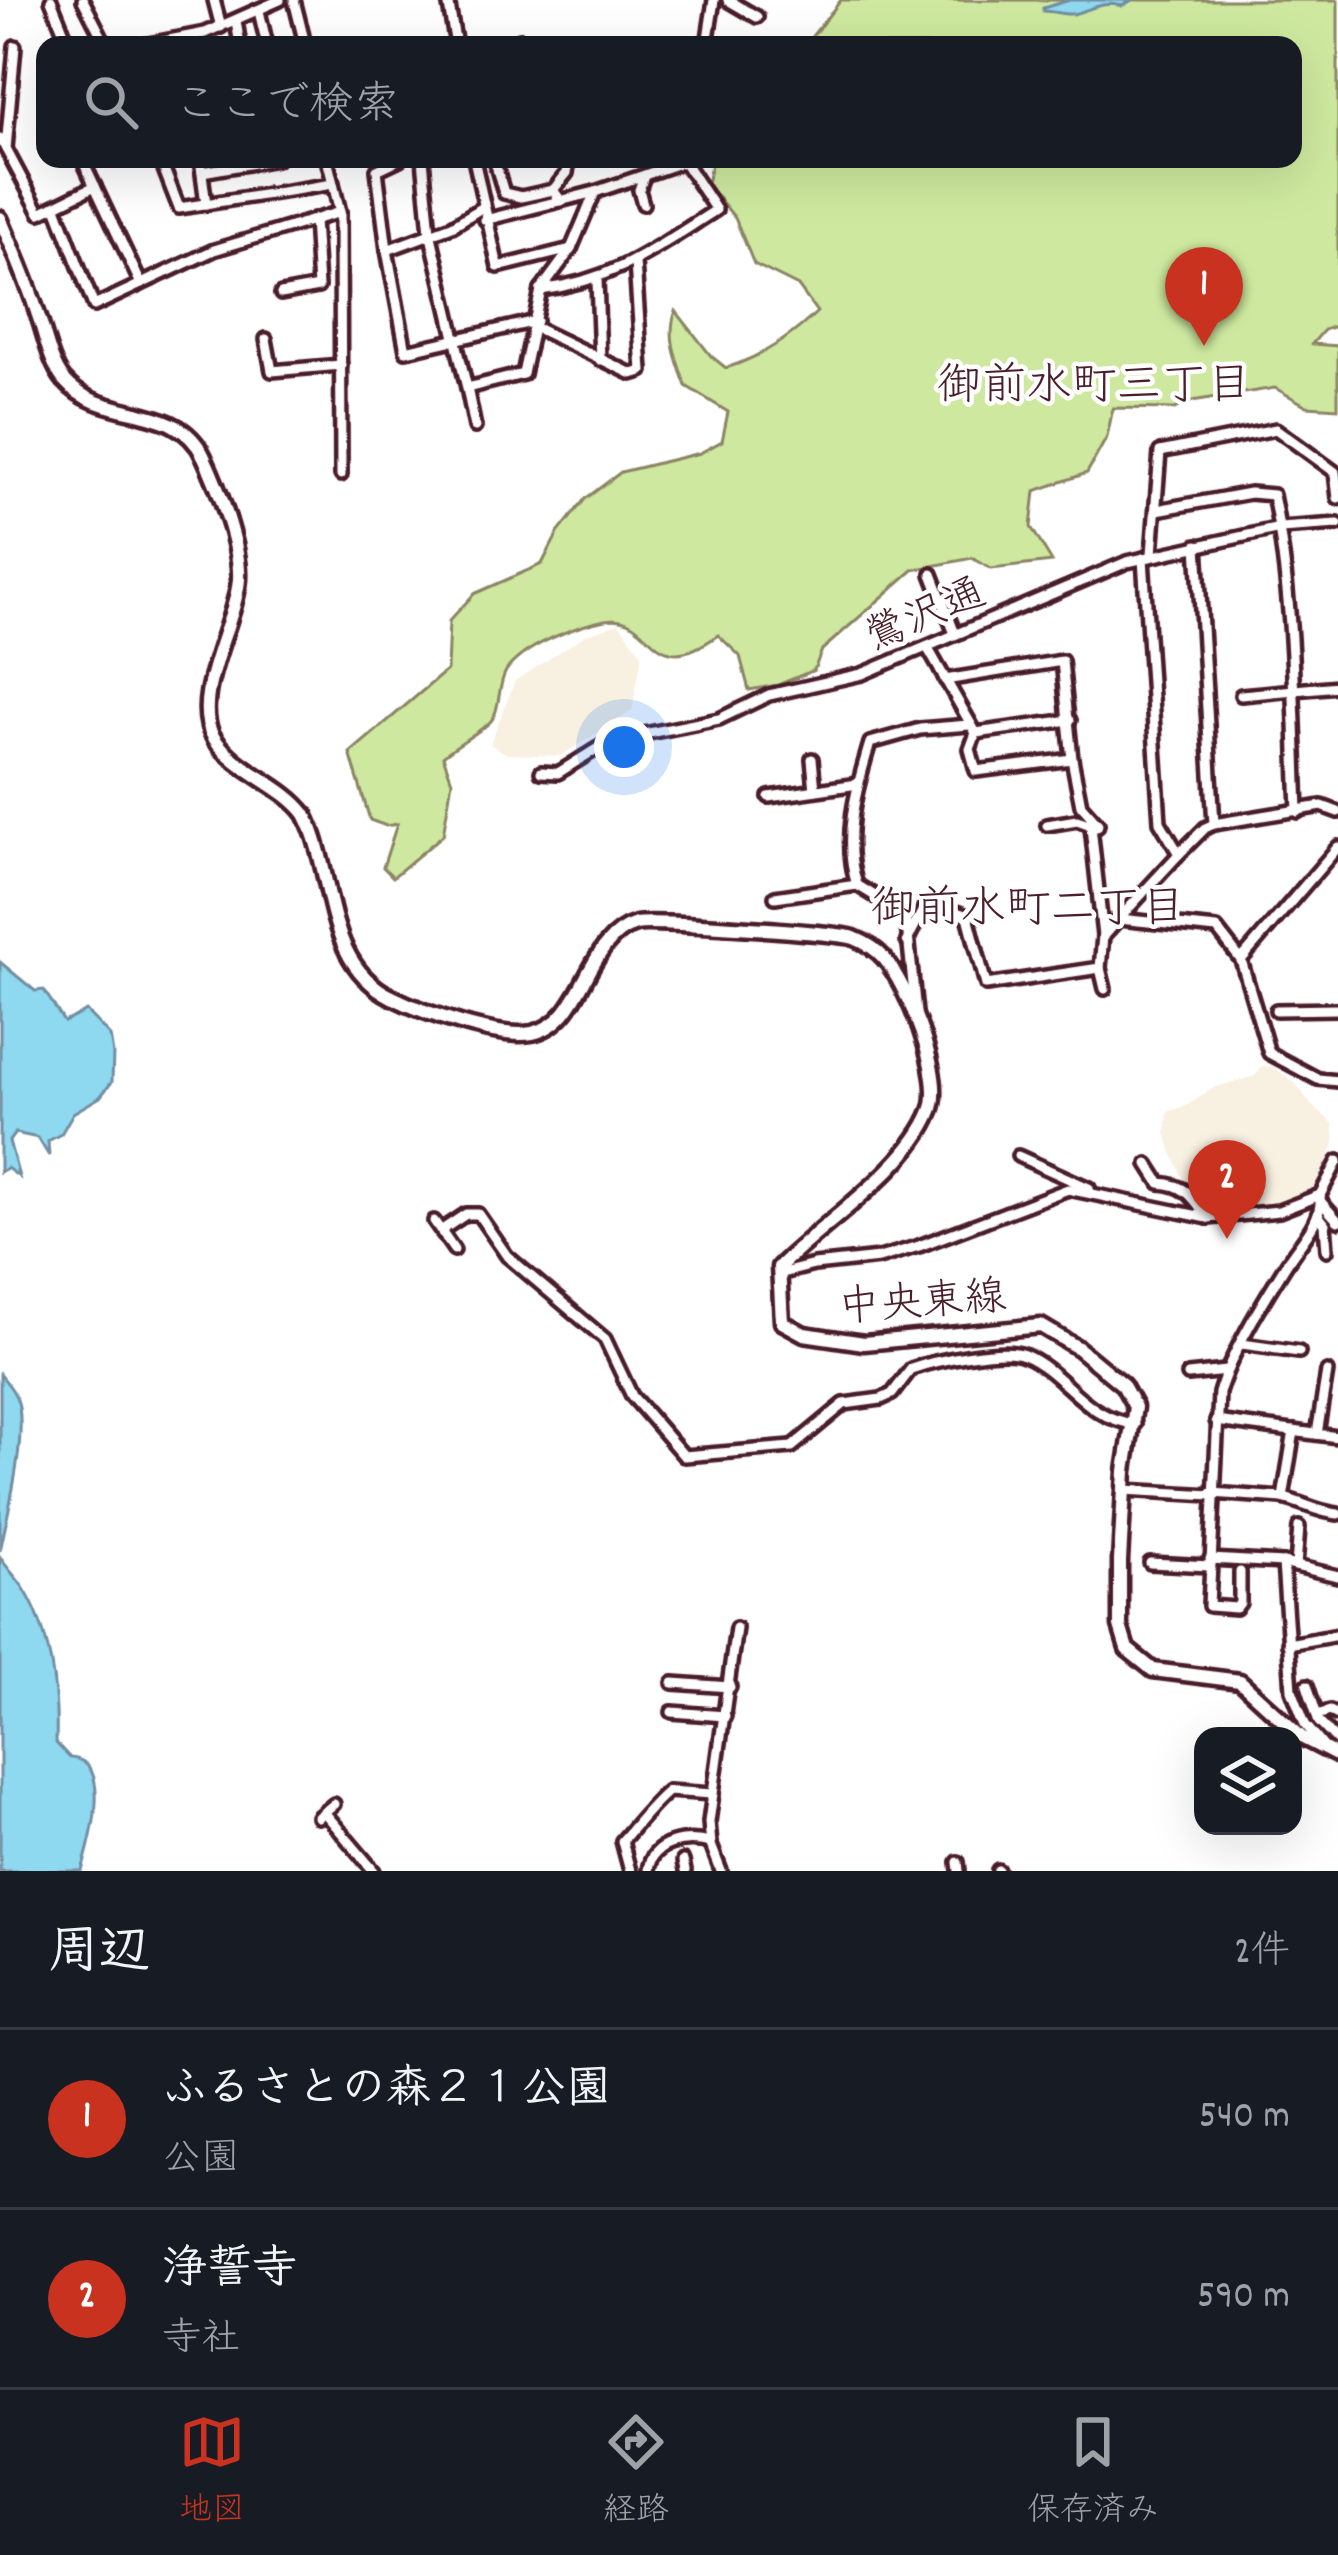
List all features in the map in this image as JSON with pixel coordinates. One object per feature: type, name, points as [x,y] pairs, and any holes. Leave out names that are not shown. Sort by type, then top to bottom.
[{"type":"main road","name":"中央東線","points":[[0,218],[64,380],[116,408],[166,418],[185,430],[202,453],[239,565],[237,596],[207,700],[208,722],[214,738],[235,760],[297,803],[305,814],[343,945],[354,967],[374,987],[412,1006],[514,1034],[536,1032],[562,1014],[611,938],[634,924],[659,921],[845,934],[883,957],[925,1042],[935,1101],[921,1132],[886,1170],[781,1264],[782,1322],[824,1339],[864,1343],[1025,1325],[1051,1330],[1123,1385],[1133,1399],[1135,1424]]},
{"type":"main road","points":[[1135,1424],[1124,1490],[1120,1626],[1127,1649],[1153,1670],[1240,1681],[1301,1737],[1334,1755]]},
{"type":"street","points":[[51,0],[65,36]]},
{"type":"street","points":[[82,0],[101,36]]},
{"type":"street","points":[[214,0],[216,36]]},
{"type":"street","points":[[185,36],[217,29],[280,0]]},
{"type":"street","points":[[294,0],[303,36]]},
{"type":"street","points":[[448,0],[454,36]]},
{"type":"street","points":[[708,36],[714,0]]},
{"type":"street","points":[[728,0],[757,17]]},
{"type":"street","points":[[259,11],[266,36]]},
{"type":"street","points":[[236,21],[238,36]]},
{"type":"street","points":[[6,151],[15,46]]},
{"type":"street","points":[[0,138],[40,213],[95,186]]},
{"type":"street","points":[[86,168],[141,284]]},
{"type":"street","points":[[163,168],[179,208],[333,184]]},
{"type":"street","points":[[201,168],[206,205]]},
{"type":"street","points":[[202,172],[225,168]]},
{"type":"street","points":[[329,168],[340,212],[341,475]]},
{"type":"street","points":[[381,168],[377,170],[387,250],[406,351],[535,324],[632,374],[642,370],[635,262]]},
{"type":"street","points":[[424,168],[430,232],[475,427]]},
{"type":"street","points":[[476,168],[498,267],[571,249]]},
{"type":"street","points":[[497,168],[505,193],[521,197],[554,190],[568,168]]},
{"type":"street","points":[[387,250],[483,213],[561,201],[667,168]]},
{"type":"street","points":[[541,290],[597,280],[635,262],[716,210],[692,168]]},
{"type":"street","points":[[643,204],[639,190],[644,176]]},
{"type":"street","points":[[554,190],[561,201]]},
{"type":"street","points":[[467,388],[524,374],[541,290],[571,249],[595,192]]},
{"type":"street","points":[[56,207],[94,306],[238,240],[340,212]]},
{"type":"street","points":[[281,294],[318,287],[314,220]]},
{"type":"street","points":[[597,280],[600,360]]},
{"type":"street","points":[[266,340],[272,371],[341,364]]},
{"type":"street","points":[[1179,854],[1160,822],[1148,556],[1157,510],[1160,452],[1276,429],[1334,467],[1338,498]]},
{"type":"street","points":[[1157,510],[1250,493],[1273,495],[1280,528],[1293,692],[1298,812]]},
{"type":"street","name":"鶯沢通","points":[[542,772],[557,773],[609,741],[719,719],[769,695],[843,680],[1148,556],[1280,528],[1338,524]]},
{"type":"street","points":[[1197,545],[1214,824]]},
{"type":"street","points":[[932,574],[956,634]]},
{"type":"street","points":[[927,647],[972,729],[970,749],[976,771],[1072,759]]},
{"type":"street","points":[[945,680],[1062,661],[1081,805],[1098,824],[1091,827],[1077,820],[1046,825]]},
{"type":"street","points":[[1241,695],[1338,686]]},
{"type":"street","points":[[857,885],[849,851],[869,743],[920,729],[1070,720]]},
{"type":"street","points":[[812,760],[815,790]]},
{"type":"street","points":[[769,797],[858,784]]},
{"type":"street","points":[[1103,936],[1204,828],[1322,806],[1338,812]]},
{"type":"street","points":[[1091,827],[1105,989]]},
{"type":"street","points":[[1240,960],[1338,847]]},
{"type":"street","points":[[775,897],[857,885],[906,915],[916,1019]]},
{"type":"street","points":[[908,941],[927,902],[968,916],[986,985],[1100,968]]},
{"type":"street","points":[[1119,920],[1217,929],[1240,960],[1269,1053],[1318,1079],[1338,1081]]},
{"type":"street","points":[[1276,1010],[1338,1009]]},
{"type":"street","points":[[1018,1156],[1082,1182],[1094,1192]]},
{"type":"street","points":[[1240,1571],[1236,1608],[1209,1606],[1216,1421],[1226,1371],[1318,1215],[1320,1199],[1338,1161]]},
{"type":"street","points":[[1148,1164],[1160,1183],[1179,1184],[1187,1190],[1208,1218]]},
{"type":"street","points":[[779,1274],[814,1264],[878,1258],[1054,1192],[1080,1188],[1208,1218],[1279,1211],[1320,1199]]},
{"type":"street","points":[[1320,1199],[1338,1221]]},
{"type":"street","points":[[454,1250],[438,1226],[478,1214],[507,1256],[605,1339],[632,1396],[685,1456],[793,1447],[844,1404],[892,1394],[911,1369],[1007,1352],[1027,1356],[1108,1420],[1135,1424]]},
{"type":"street","points":[[1318,1215],[1325,1223],[1327,1250]]},
{"type":"street","points":[[1242,1343],[1299,1352]]},
{"type":"street","points":[[1188,1375],[1226,1371]]},
{"type":"street","points":[[1317,1434],[1327,1372]]},
{"type":"street","points":[[1216,1421],[1338,1437]]},
{"type":"street","points":[[1283,1498],[1294,1431]]},
{"type":"street","points":[[1124,1490],[1283,1498],[1314,1511],[1338,1514]]},
{"type":"street","points":[[1297,1566],[1300,1527]]},
{"type":"street","points":[[1150,1563],[1283,1563],[1338,1576]]},
{"type":"street","points":[[1283,1563],[1297,1710],[1334,1755]]},
{"type":"street","points":[[721,1871],[709,1822],[736,1628]]},
{"type":"street","points":[[1288,1644],[1338,1635]]},
{"type":"street","points":[[673,1683],[730,1688]]},
{"type":"street","points":[[1307,1685],[1317,1715],[1338,1742]]},
{"type":"street","points":[[1317,1715],[1330,1711],[1338,1715]]},
{"type":"street","points":[[672,1712],[725,1716]]},
{"type":"street","points":[[630,1871],[622,1841],[652,1804],[668,1790],[713,1794]]},
{"type":"street","points":[[334,1804],[321,1815],[374,1871]]},
{"type":"street","points":[[648,1871],[650,1857],[658,1848],[694,1839],[711,1844]]},
{"type":"shaded area","points":[[619,623],[642,654],[632,711],[561,756],[507,754],[490,744],[515,681],[587,634]]},
{"type":"shaded area","points":[[1262,1067],[1274,1067],[1296,1084],[1333,1123],[1335,1143],[1313,1195],[1297,1202],[1209,1212],[1185,1183],[1171,1150],[1168,1112],[1214,1088],[1255,1076]]},
{"type":"green space","points":[[841,0],[1338,0],[1338,325],[1324,330],[1312,344],[1338,346],[1338,408],[1307,406],[1275,388],[1192,401],[1175,409],[1113,408],[1107,437],[1087,473],[1035,491],[1031,527],[1052,562],[991,569],[972,558],[913,570],[822,650],[814,670],[778,685],[749,690],[740,656],[718,635],[678,653],[665,650],[621,620],[605,620],[551,638],[506,671],[489,723],[443,756],[452,781],[443,835],[393,877],[383,867],[397,824],[370,820],[350,753],[447,670],[449,621],[474,594],[542,564],[558,533],[585,499],[621,472],[700,453],[722,441],[728,412],[686,386],[679,368],[672,339],[676,311],[726,368],[775,345],[817,312],[798,286],[754,264],[735,218],[707,184],[710,168],[1302,168],[1302,36],[812,36]]},
{"type":"water","points":[[1070,0],[1132,0],[1073,14],[1043,11]]},
{"type":"water","points":[[0,962],[35,991],[44,990],[64,1022],[86,1011],[110,1036],[113,1054],[112,1082],[100,1097],[73,1113],[61,1134],[48,1141],[49,1156],[38,1138],[15,1133],[9,1141],[19,1177],[7,1168],[0,1172]]},
{"type":"water","points":[[0,1374],[19,1407],[20,1440],[0,1551]]},
{"type":"water","points":[[0,1557],[23,1587],[40,1622],[54,1683],[56,1743],[70,1758],[84,1762],[96,1787],[82,1871],[0,1871]]},
{"type":"place","name":"ふるさとの森２１公園","points":[[1204,346]]},
{"type":"place","name":"浄誓寺","points":[[1227,1239]]},
{"type":"district","name":"御前水町三丁目","points":[[1094,382]]},
{"type":"district","name":"御前水町二丁目","points":[[1028,905]]}]
